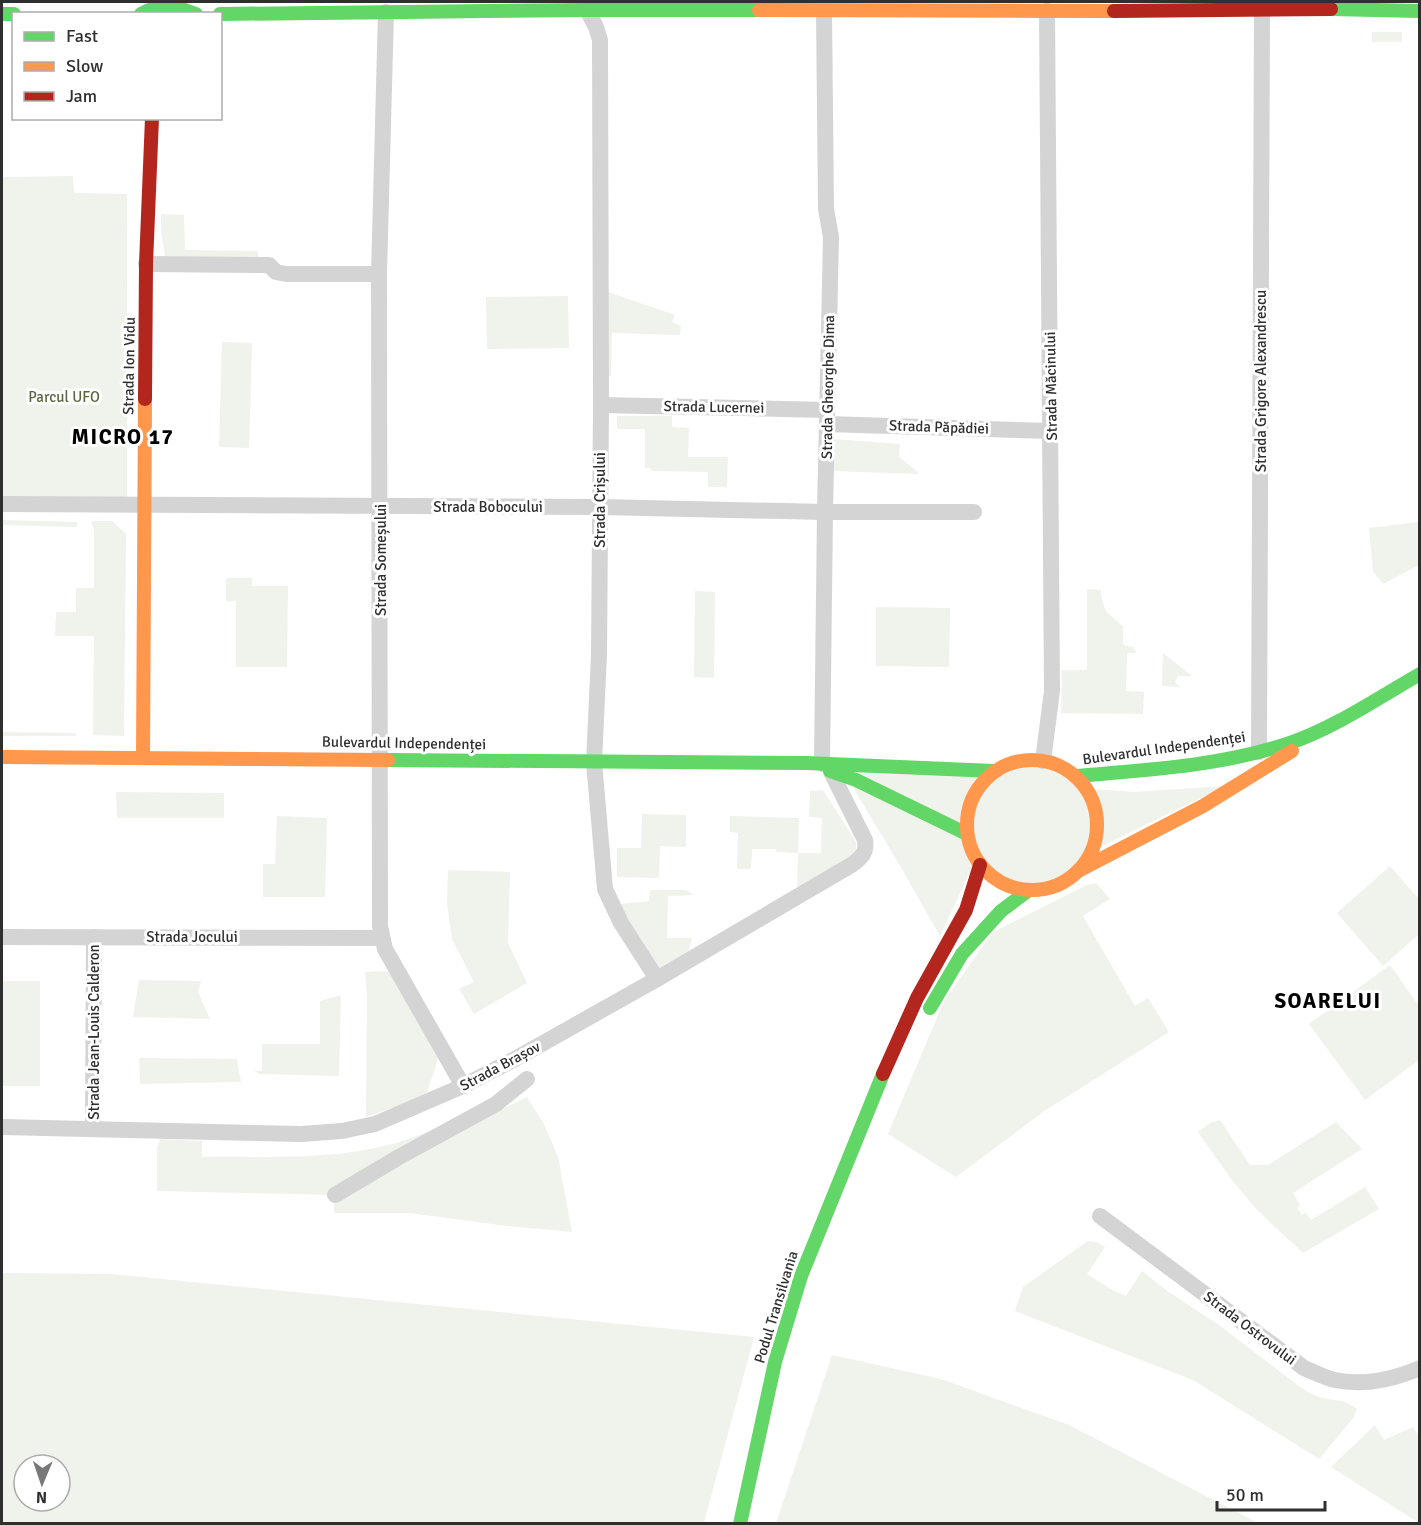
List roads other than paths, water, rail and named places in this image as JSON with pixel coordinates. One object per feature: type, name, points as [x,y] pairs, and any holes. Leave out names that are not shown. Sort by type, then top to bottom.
[{"type":"main road","points":[[1393,9],[1419,5]]},
{"type":"main road","points":[[148,12],[155,6],[179,7]]},
{"type":"main road","points":[[222,14],[584,6],[824,11],[867,6],[1047,11],[1216,6],[1262,10],[1393,9],[1419,11]]},
{"type":"main road","name":"Strada Ion Vidu","points":[[142,758],[146,264],[152,120]]},
{"type":"main road","name":"Bulevardul Independenței","points":[[1076,776],[1176,766],[1259,752],[1315,732],[1419,674]]},
{"type":"main road","points":[[1078,872],[1203,806],[1365,705]]},
{"type":"main road","name":"Bulevardul Independenței","points":[[2,757],[594,762],[994,771]]},
{"type":"main road","name":"Bulevardul Independenței","points":[[1043,761],[1066,769],[1076,776],[1094,804],[1097,828],[1092,852],[1078,872],[1055,886],[1042,890],[1015,888],[1001,883],[980,865],[971,850],[967,834],[967,813],[980,786],[994,771],[1013,763],[1043,761]]},
{"type":"main road","name":"Bulevardul Independenței","points":[[820,766],[856,780],[967,834]]},
{"type":"main road","points":[[855,1179],[875,1111],[917,998],[966,910],[980,865]]},
{"type":"main road","points":[[927,1016],[962,954],[1001,910],[1029,890]]},
{"type":"main road","name":"Podul Transilvania","points":[[740,1524],[775,1362],[801,1276],[875,1111]]},
{"type":"main road","points":[[754,1524],[762,1490]]},
{"type":"street","name":"Strada Crișului","points":[[584,6],[596,27],[600,40],[599,655],[594,762],[605,889],[621,923],[657,979]]},
{"type":"street","name":"Strada Grigore Alexandrescu","points":[[1259,752],[1262,10]]},
{"type":"street","name":"Strada Gheorghe Dima","points":[[820,766],[831,237],[826,209],[824,11]]},
{"type":"street","name":"Strada Măcinului","points":[[1043,761],[1052,691],[1047,11]]},
{"type":"street","name":"Strada Someșului","points":[[386,12],[379,274],[380,926],[382,938],[393,964],[463,1086]]},
{"type":"street","points":[[146,264],[269,265],[276,272],[286,274],[379,274]]},
{"type":"street","name":"Strada Lucernei","points":[[601,405],[827,417]]},
{"type":"street","name":"Strada Păpădiei","points":[[827,417],[1051,431]]},
{"type":"street","name":"Strada Bobocului","points":[[2,504],[600,507],[825,512],[974,512]]},
{"type":"street","name":"Strada Brașov","points":[[2,1127],[301,1134],[342,1131],[375,1124],[463,1086],[657,979],[843,870],[862,856],[866,848],[865,840],[820,766]]},
{"type":"street","name":"Strada Jocului","points":[[2,937],[382,938]]},
{"type":"street","name":"Strada Jean-Louis Calderon","points":[[93,1128],[94,937]]},
{"type":"street","points":[[335,1195],[496,1104],[527,1079]]},
{"type":"street","name":"Strada Ostrovului","points":[[1100,1216],[1304,1368],[1336,1380],[1364,1382],[1399,1377],[1419,1368]]},
{"type":"district","name":"MICRO 17","points":[[123,437]]},
{"type":"district","name":"SOARELUI","points":[[1328,1001]]},
{"type":"park label","name":"Parcul UFO","points":[[64,397]]}]
